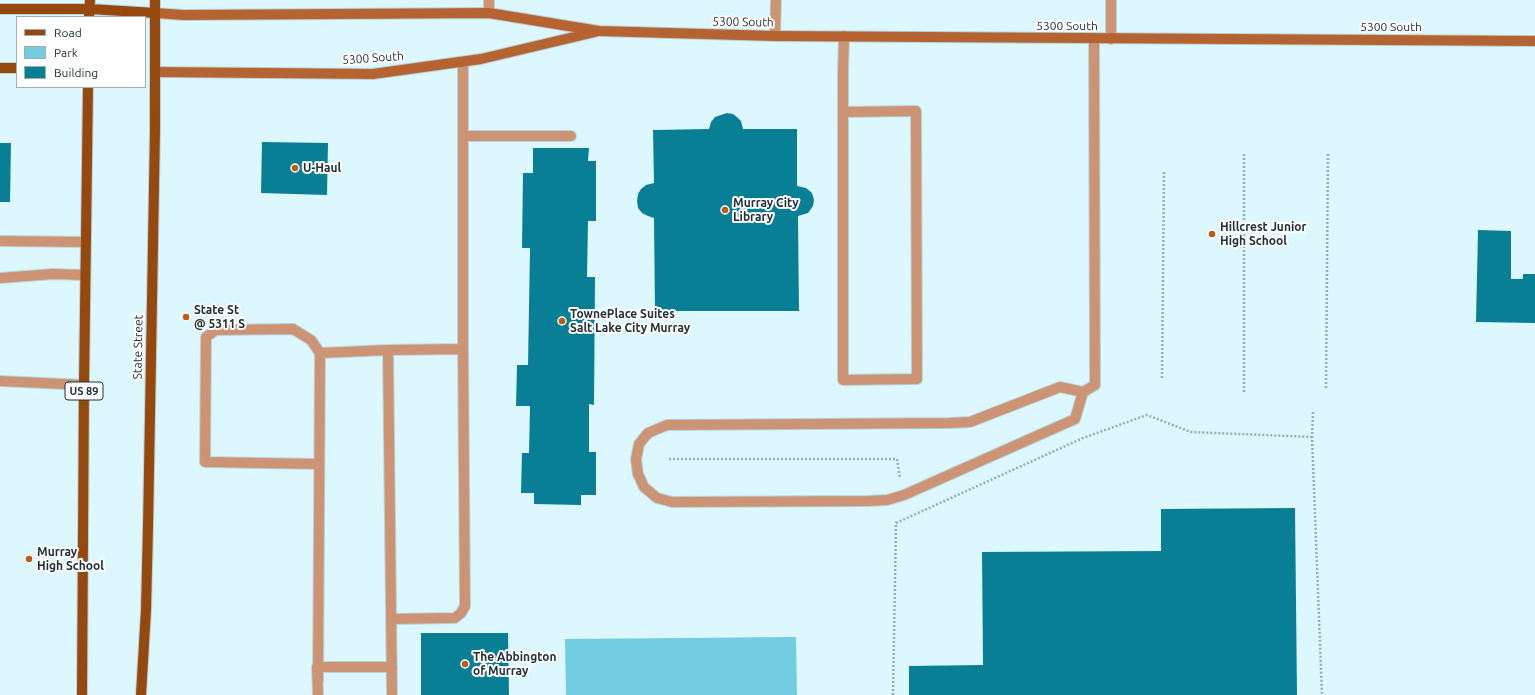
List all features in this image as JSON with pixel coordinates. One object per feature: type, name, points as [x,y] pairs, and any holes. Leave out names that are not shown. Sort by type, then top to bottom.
[{"type":"main road","name":"State Street","points":[[141,695],[146,610],[148,527],[150,72],[155,0]]},
{"type":"main road","name":"5300 South","points":[[0,8],[90,9],[205,15],[490,12],[599,31],[775,36],[1535,41]]},
{"type":"main road","name":"5300 South","points":[[150,72],[373,74],[482,59],[599,31]]},
{"type":"main road","points":[[0,68],[16,68]]},
{"type":"main road","name":"US 89","points":[[82,695],[88,88]]},
{"type":"street","points":[[490,0],[490,12]]},
{"type":"street","points":[[775,36],[776,0]]},
{"type":"street","points":[[1111,0],[1111,39]]},
{"type":"street","points":[[843,112],[916,110],[916,379],[842,380],[843,112],[844,36]]},
{"type":"street","points":[[1083,392],[1075,419],[904,495],[886,500],[672,502],[657,498],[644,487],[638,474],[636,459],[639,444],[648,433],[667,425],[970,422],[1060,387],[1083,392],[1095,385],[1094,39]]},
{"type":"street","points":[[391,619],[455,618],[461,613],[465,606],[463,62]]},
{"type":"street","points":[[463,136],[571,136]]},
{"type":"street","points":[[0,241],[86,242]]},
{"type":"street","points":[[0,278],[54,274],[85,275]]},
{"type":"street","points":[[318,695],[320,353],[312,340],[293,329],[216,330],[206,337],[205,462],[319,464]]},
{"type":"street","points":[[320,353],[463,349]]},
{"type":"street","points":[[388,350],[392,695]]},
{"type":"street","points":[[0,381],[84,385]]},
{"type":"street","points":[[317,667],[392,667]]},
{"type":"path","points":[[1244,152],[1244,392]]},
{"type":"path","points":[[1326,388],[1328,153]]},
{"type":"path","points":[[1162,378],[1164,172]]},
{"type":"path","points":[[1313,412],[1312,437],[1322,695]]},
{"type":"path","points":[[893,695],[896,523],[1083,438],[1147,414],[1192,432],[1312,437]]},
{"type":"path","points":[[669,458],[897,458],[900,480]]},
{"type":"green space","points":[[796,637],[797,695],[566,695],[565,639]]},
{"type":"building","name":"Murray City Library","points":[[727,113],[733,114],[741,121],[743,129],[797,129],[797,186],[806,188],[812,193],[814,200],[813,206],[808,213],[798,216],[799,311],[655,311],[654,218],[642,213],[638,208],[637,201],[638,194],[641,189],[646,185],[654,183],[653,130],[709,129],[711,122],[715,117]]},
{"type":"building","name":"U-Haul","points":[[262,142],[328,143],[327,195],[261,193]]},
{"type":"building","points":[[0,143],[11,143],[10,202],[0,202]]},
{"type":"building","name":"TownePlace Suites Salt Lake City Murray","points":[[533,148],[589,148],[588,161],[596,161],[596,221],[588,221],[587,277],[595,277],[594,405],[589,404],[589,452],[596,452],[596,495],[581,495],[581,505],[534,504],[534,493],[521,493],[522,453],[529,453],[530,406],[516,406],[517,365],[528,365],[530,248],[522,248],[523,173],[533,173]]},
{"type":"building","points":[[1478,230],[1511,231],[1511,279],[1523,279],[1523,274],[1535,274],[1535,323],[1476,322]]},
{"type":"building","points":[[1295,508],[1297,695],[909,695],[909,666],[983,665],[982,552],[1161,551],[1161,509]]},
{"type":"building","name":"The Abbington of Murray","points":[[421,633],[508,633],[509,695],[421,695]]},
{"type":"place","name":"U-Haul","points":[[295,168]]},
{"type":"place","name":"Murray City Library","points":[[725,210]]},
{"type":"place","name":"Hillcrest Junior High School","points":[[1212,234]]},
{"type":"place","name":"State St @ 5311 S","points":[[186,317]]},
{"type":"place","name":"TownePlace Suites Salt Lake City Murray","points":[[562,321]]},
{"type":"place","name":"Murray High School","points":[[29,559]]},
{"type":"place","name":"The Abbington of Murray","points":[[465,664]]}]
